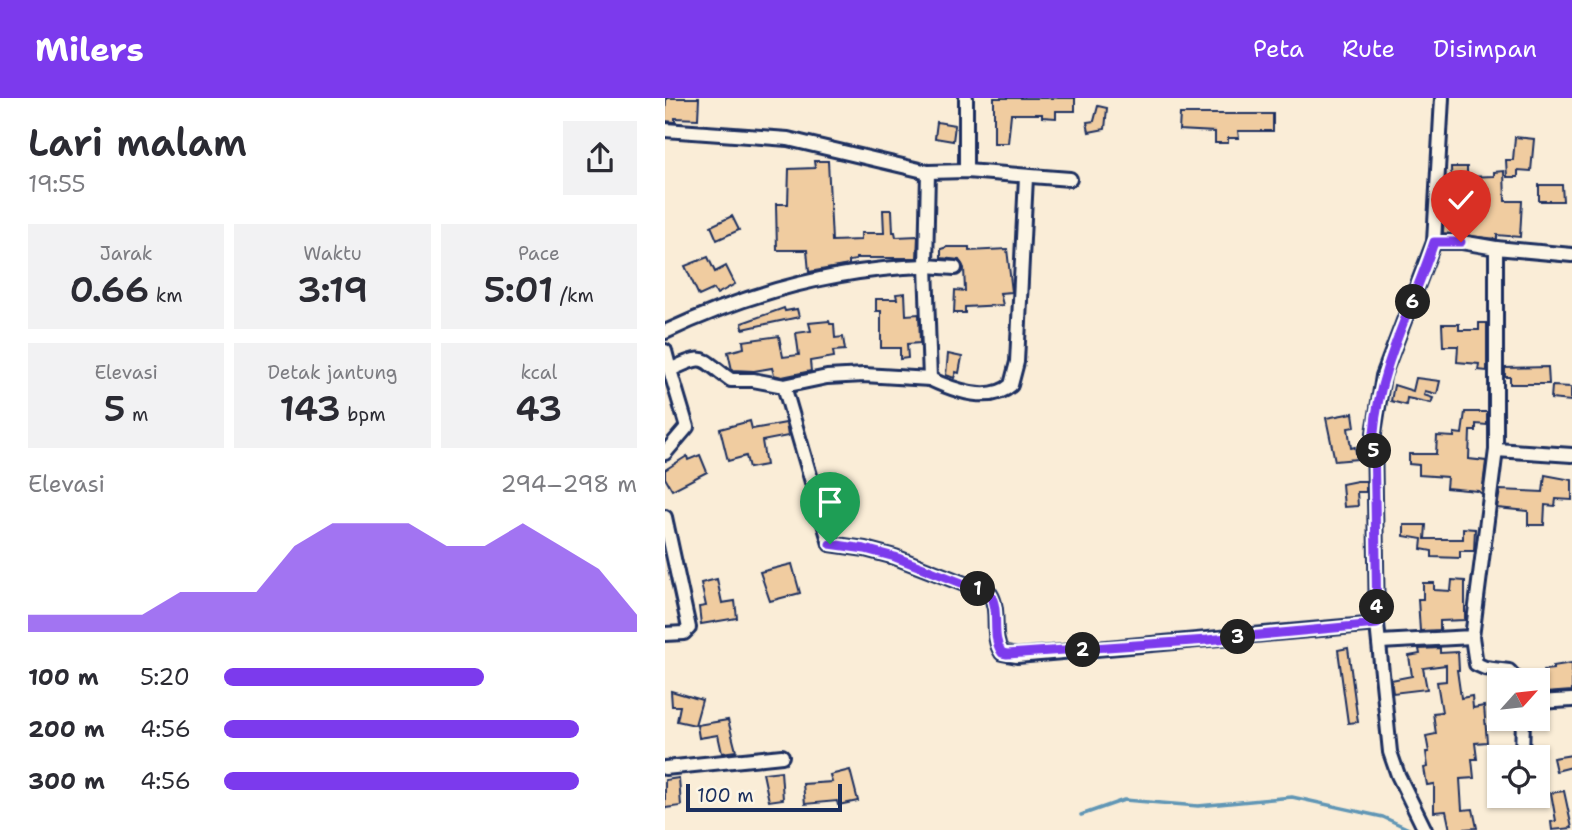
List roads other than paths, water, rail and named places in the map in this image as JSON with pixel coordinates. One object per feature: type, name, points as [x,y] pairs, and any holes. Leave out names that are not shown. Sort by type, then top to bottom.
[{"type":"street","points":[[966,98],[966,171]]},
{"type":"street","points":[[1425,830],[1393,763],[1377,624],[1374,433],[1383,376],[1434,242],[1442,98]]},
{"type":"street","points":[[665,130],[789,139],[928,172],[966,171],[1070,179]]},
{"type":"street","points":[[928,172],[926,266],[930,379]]},
{"type":"street","points":[[670,370],[700,357],[731,380],[753,380],[784,386],[827,377],[864,375],[930,379],[959,391],[1001,392],[1011,385],[1017,362],[1026,177]]},
{"type":"street","points":[[1434,242],[1461,242],[1572,255]]},
{"type":"street","points":[[1487,668],[1476,664],[1472,637],[1496,450],[1496,248]]},
{"type":"street","points":[[665,332],[718,307],[858,270],[926,266],[955,268]]},
{"type":"street","points":[[665,351],[687,427],[665,453]]},
{"type":"street","points":[[784,386],[827,540],[835,546],[865,549],[920,565],[990,594],[995,608],[998,647],[1002,653],[1017,656],[1377,624]]},
{"type":"street","points":[[1496,450],[1572,455]]},
{"type":"street","points":[[665,517],[675,576],[689,625],[684,633],[665,634]]},
{"type":"street","points":[[1380,642],[1472,637]]},
{"type":"street","points":[[1551,701],[1572,700]]},
{"type":"street","points":[[665,768],[782,756]]},
{"type":"waterway","points":[[1081,815],[1124,800],[1198,806],[1292,797],[1383,817],[1411,830]]}]
